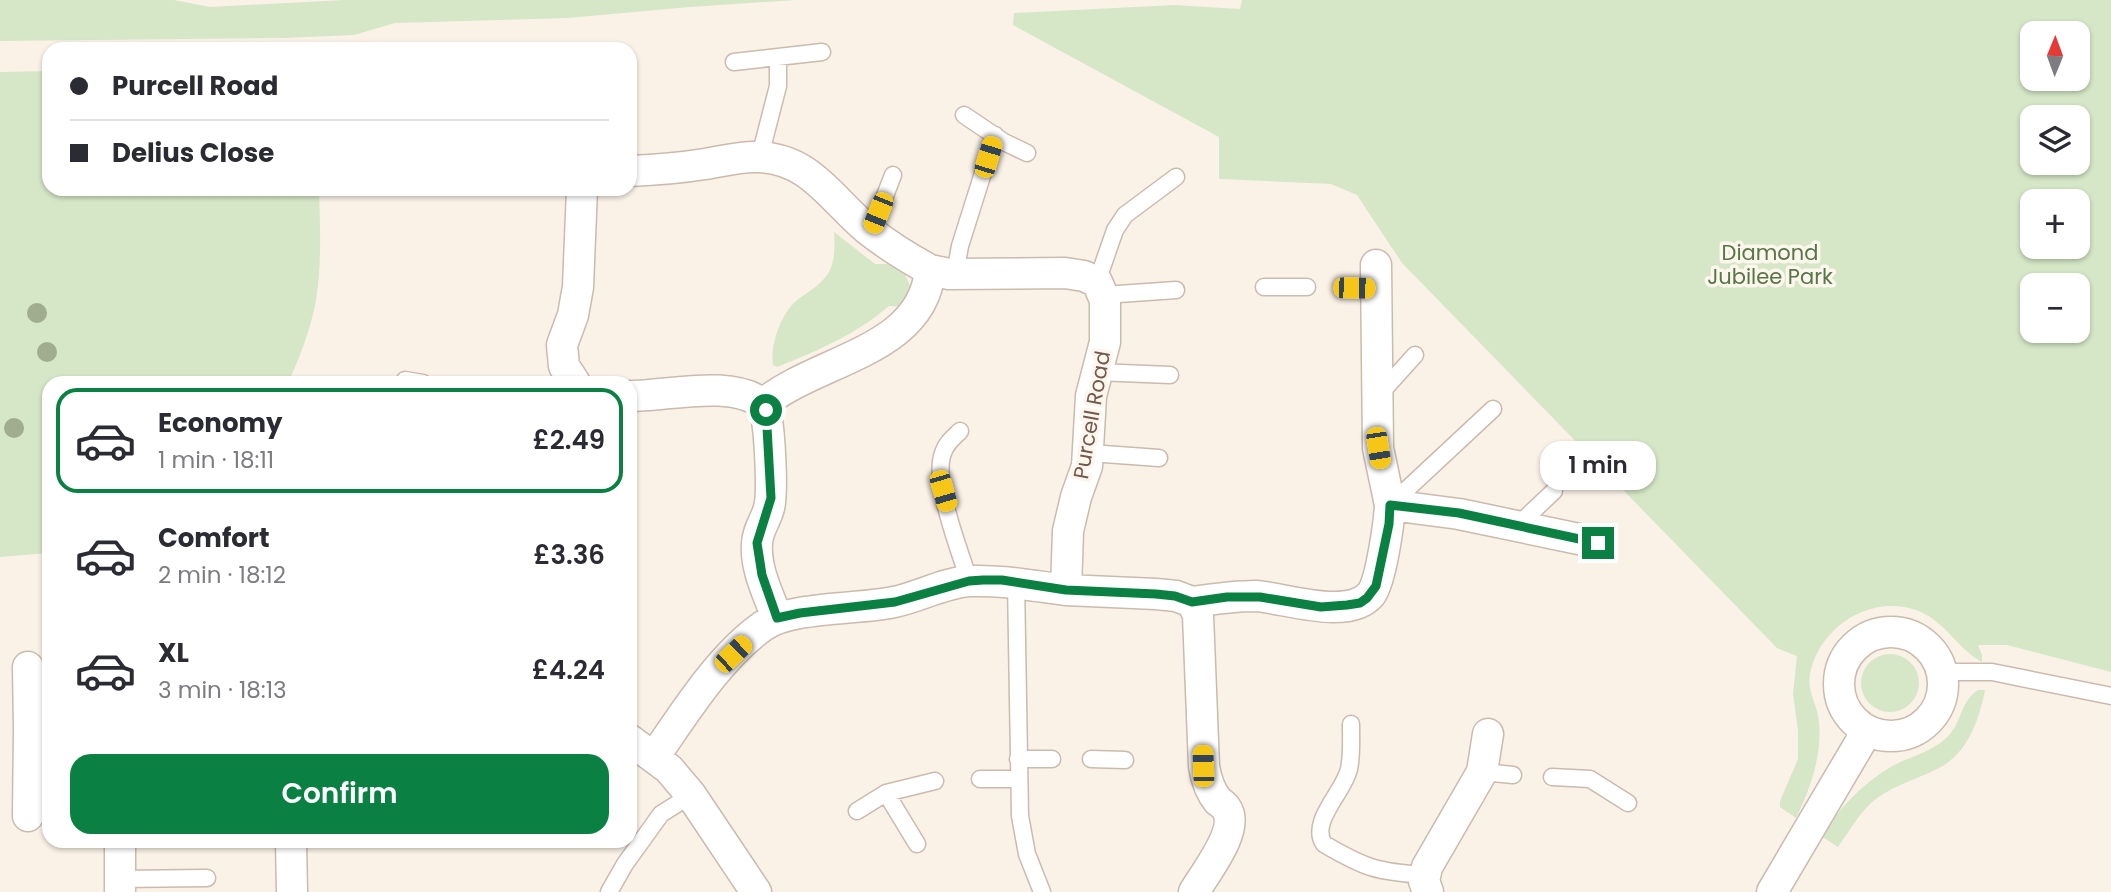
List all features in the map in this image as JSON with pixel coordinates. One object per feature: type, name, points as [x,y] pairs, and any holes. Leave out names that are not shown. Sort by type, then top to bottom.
[{"type":"street","points":[[637,171],[760,156],[785,160],[813,176],[888,246],[943,272],[1065,273],[1084,276],[1100,289]]},
{"type":"street","points":[[566,376],[562,345],[573,315],[578,287],[582,196]]},
{"type":"street","points":[[764,404],[799,380],[894,334],[916,314],[929,284],[943,272]]},
{"type":"street","points":[[756,892],[691,795],[669,769],[642,749],[700,693],[733,654],[763,626],[777,618],[895,602],[969,581],[1016,582],[1066,590],[1156,594],[1175,596],[1192,602],[1242,596],[1280,599],[1321,607],[1360,603],[1367,598],[1376,586],[1389,524],[1390,505],[1378,448],[1369,281]]},
{"type":"street","name":"Purcell Road","points":[[1066,590],[1071,514],[1090,453],[1091,396],[1105,342],[1106,313],[1100,289]]},
{"type":"street","points":[[637,396],[730,391],[750,396],[764,404],[768,421],[771,498],[758,536],[757,550],[762,575],[777,618]]},
{"type":"street","points":[[1390,505],[1459,513],[1598,543]]},
{"type":"street","points":[[1192,602],[1198,615],[1203,766],[1211,792],[1226,808],[1231,821],[1229,834],[1194,892]]},
{"type":"street","points":[[1894,631],[1911,635],[1926,644],[1943,673],[1942,698],[1930,720],[1917,730],[1901,736],[1883,736],[1867,731],[1853,720],[1843,706],[1839,688],[1840,671],[1848,655],[1860,642],[1876,634],[1894,631]]},
{"type":"street","points":[[28,667],[39,729],[28,816]]},
{"type":"street","points":[[1772,892],[1867,731]]},
{"type":"street","points":[[1427,883],[1431,859],[1482,772],[1488,734]]},
{"type":"street","points":[[120,848],[120,885]]},
{"type":"street","points":[[291,848],[292,892]]},
{"type":"lane","points":[[734,62],[822,52]]},
{"type":"lane","points":[[760,156],[778,86],[778,58]]},
{"type":"lane","points":[[964,115],[1027,153]]},
{"type":"lane","points":[[943,272],[960,246],[995,135]]},
{"type":"lane","points":[[871,232],[893,175]]},
{"type":"lane","name":"Purcell Road","points":[[1100,289],[1115,230],[1125,215],[1176,177]]},
{"type":"lane","points":[[1264,287],[1307,287]]},
{"type":"lane","points":[[1100,289],[1176,290]]},
{"type":"lane","points":[[1376,398],[1415,355]]},
{"type":"lane","points":[[1097,372],[1170,374]]},
{"type":"lane","points":[[1390,505],[1493,409]]},
{"type":"lane","points":[[960,431],[943,452],[940,477],[969,581]]},
{"type":"lane","points":[[1090,453],[1160,458]]},
{"type":"lane","points":[[1517,526],[1554,492]]},
{"type":"lane","points":[[1016,582],[1018,779],[1022,832],[1034,875],[1042,892]]},
{"type":"lane","points":[[1943,673],[1992,672],[2111,696]]},
{"type":"lane","points":[[1351,724],[1349,768],[1320,825],[1321,840],[1364,867],[1427,883]]},
{"type":"lane","points":[[1018,760],[1052,759]]},
{"type":"lane","points":[[1091,759],[1125,760]]},
{"type":"lane","points":[[1482,772],[1513,775]]},
{"type":"lane","points":[[1552,777],[1590,779],[1628,803]]},
{"type":"lane","points":[[980,779],[1018,779]]},
{"type":"lane","points":[[857,811],[886,793],[935,780]]},
{"type":"lane","points":[[886,793],[917,844]]},
{"type":"lane","points":[[637,847],[661,814],[691,795]]},
{"type":"lane","points":[[609,892],[637,848]]},
{"type":"lane","points":[[120,885],[207,878]]},
{"type":"green space","points":[[0,0],[174,0],[210,7],[344,0],[796,0],[568,18],[395,23],[354,35],[0,41]]},
{"type":"green space","name":"Diamond Jubilee Park","points":[[1242,0],[2111,0],[2111,672],[2007,645],[1978,645],[1982,662],[1943,627],[1916,610],[1899,606],[1865,611],[1849,618],[1835,629],[1815,657],[1809,679],[1819,728],[1815,768],[1796,818],[1780,807],[1780,801],[1798,759],[1798,731],[1793,694],[1797,656],[1777,648],[1402,263],[1357,195],[1331,184],[1219,179],[1219,137],[1013,25],[1014,13],[1174,5],[1240,9]]},
{"type":"green space","points":[[42,71],[42,196],[319,196],[320,244],[314,311],[291,376],[42,376],[42,554],[0,557],[0,72]]},
{"type":"green space","points":[[834,232],[875,264],[894,264],[904,272],[910,286],[904,307],[889,306],[850,333],[777,367],[773,365],[773,348],[778,330],[791,306],[820,283],[830,270]]},
{"type":"green space","points":[[1890,654],[1906,659],[1914,667],[1919,683],[1914,699],[1906,707],[1890,712],[1874,707],[1866,699],[1861,683],[1866,667],[1874,659]]},
{"type":"green space","points":[[1978,690],[1985,690],[1979,713],[1971,735],[1958,754],[1939,768],[1896,787],[1871,803],[1838,847],[1821,836],[1843,807],[1869,782],[1889,768],[1929,750],[1950,734],[1968,700]]},
{"type":"route","points":[[766,410],[771,498],[758,536],[757,550],[762,575],[777,618],[895,602],[945,587],[983,580],[1002,580],[1066,590],[1156,594],[1175,596],[1192,602],[1242,596],[1280,599],[1321,607],[1360,603],[1376,586],[1389,524],[1390,505],[1459,513],[1598,543]]}]
